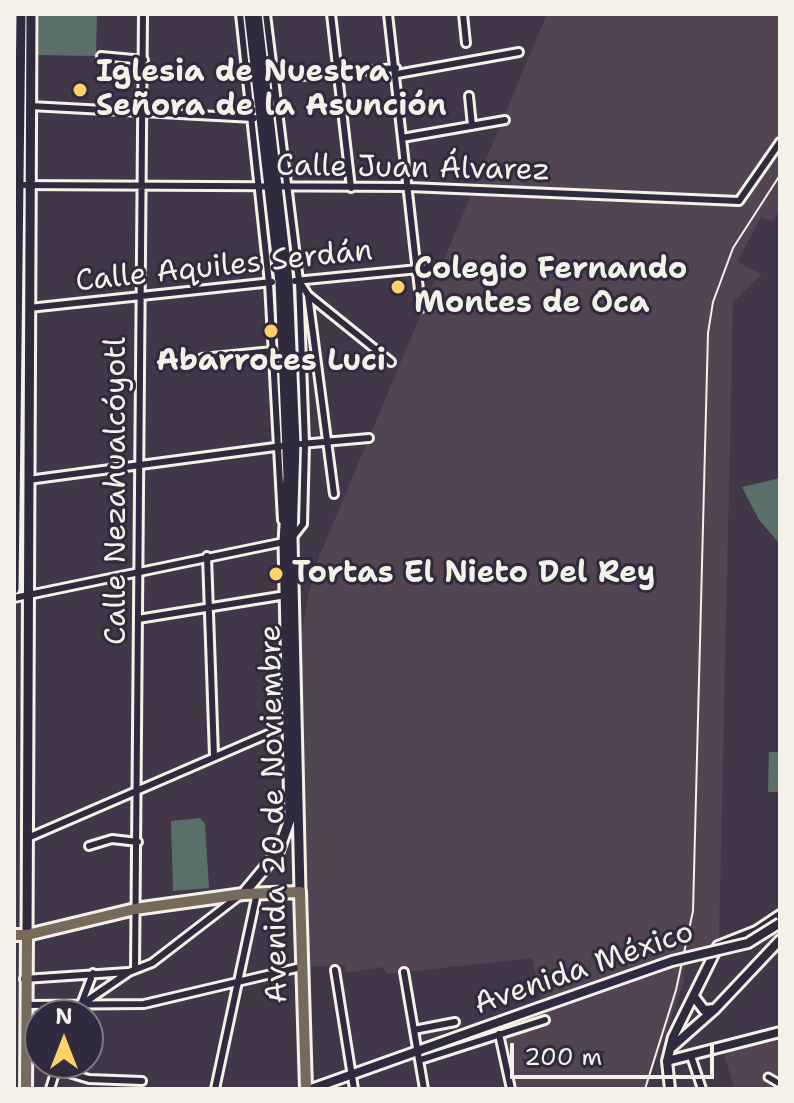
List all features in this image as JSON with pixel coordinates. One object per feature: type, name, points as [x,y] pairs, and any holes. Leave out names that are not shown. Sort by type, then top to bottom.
[{"type":"main road","points":[[21,14],[21,310],[28,480],[30,837],[24,999]]},
{"type":"main road","points":[[21,105],[31,14]]},
{"type":"main road","name":"Avenida 20 de Noviembre","points":[[249,14],[269,188],[284,281],[296,445],[287,537],[301,967],[309,1089]]},
{"type":"main road","name":"Avenida 20 de Noviembre","points":[[257,14],[269,188]]},
{"type":"main road","points":[[14,589],[16,396],[21,310]]},
{"type":"main road","name":"Avenida 20 de Noviembre","points":[[243,894],[286,838],[290,819],[292,724]]},
{"type":"main road","points":[[14,935],[27,935],[135,909],[257,892],[300,892]]},
{"type":"street","name":"Calle Nezahualcóyotl","points":[[132,971],[138,842],[137,467],[142,383],[140,188],[143,14]]},
{"type":"street","name":"Avenida 20 de Noviembre","points":[[240,14],[254,118],[284,281]]},
{"type":"street","name":"Avenida 20 de Noviembre","points":[[266,14],[289,188],[284,281],[273,351],[276,448],[287,537]]},
{"type":"street","points":[[331,14],[351,188]]},
{"type":"street","points":[[388,14],[397,71],[421,308]]},
{"type":"street","points":[[463,14],[466,43]]},
{"type":"street","points":[[302,76],[337,71],[397,71],[519,52]]},
{"type":"street","points":[[101,56],[144,60]]},
{"type":"street","points":[[469,96],[472,126]]},
{"type":"street","points":[[21,105],[254,118]]},
{"type":"street","points":[[402,138],[505,120]]},
{"type":"street","name":"Calle Juan Álvarez","points":[[20,186],[409,187],[739,201],[780,142]]},
{"type":"street","name":"Calle Aquiles Serdán","points":[[21,310],[439,267]]},
{"type":"street","points":[[284,281],[308,295],[391,362]]},
{"type":"street","points":[[308,295],[330,442],[334,494]]},
{"type":"street","points":[[202,358],[273,351]]},
{"type":"street","points":[[28,480],[369,438]]},
{"type":"street","points":[[14,598],[287,537]]},
{"type":"street","points":[[207,556],[214,756]]},
{"type":"street","points":[[138,619],[289,594]]},
{"type":"street","points":[[30,837],[292,724]]},
{"type":"street","points":[[89,846],[112,839],[138,842]]},
{"type":"street","points":[[215,1089],[257,892]]},
{"type":"street","points":[[90,999],[132,971],[152,963],[243,894]]},
{"type":"street","name":"Avenida México","points":[[667,1061],[718,946],[756,931],[780,915]]},
{"type":"street","name":"Avenida México","points":[[309,1089],[418,1055],[468,1033],[672,961],[748,943],[780,923]]},
{"type":"street","name":"Avenida México","points":[[672,1047],[715,1009],[780,940]]},
{"type":"street","points":[[104,1005],[144,1004],[301,967]]},
{"type":"street","points":[[335,970],[354,1089]]},
{"type":"street","points":[[24,979],[132,971]]},
{"type":"street","points":[[404,972],[424,1089]]},
{"type":"street","points":[[83,999],[93,973]]},
{"type":"street","points":[[695,998],[704,1010],[715,1009]]},
{"type":"street","points":[[418,1055],[545,1020]]},
{"type":"street","points":[[414,1030],[455,1022]]},
{"type":"street","points":[[670,1089],[667,1061],[780,1032]]},
{"type":"street","points":[[499,1034],[511,1089]]},
{"type":"street","points":[[691,1056],[702,1089]]},
{"type":"street","points":[[768,1077],[780,1084]]},
{"type":"street","points":[[89,1079],[142,1081]]},
{"type":"shaded area","points":[[547,14],[780,14],[780,210],[772,221],[761,217],[737,262],[762,274],[733,302],[719,939],[686,966],[682,976],[685,978],[646,1089],[514,1089],[502,1036],[546,1024],[532,958],[387,974],[383,967],[346,973],[345,965],[307,967],[301,636],[309,592],[319,557]]},
{"type":"shaded area","points":[[780,1032],[780,1089],[734,1089],[723,1049]]},
{"type":"green space","points":[[39,14],[97,14],[96,56],[38,55]]},
{"type":"green space","points":[[780,478],[780,544],[759,520],[742,487]]},
{"type":"green space","points":[[769,752],[780,752],[780,792],[768,792]]},
{"type":"green space","points":[[200,818],[205,824],[209,888],[173,891],[171,821]]},
{"type":"railway","points":[[645,1089],[676,990],[693,911],[708,333],[713,302],[733,248],[780,175]]},
{"type":"place","name":"Iglesia de Nuestra Señora de la Asunción","points":[[80,90]]},
{"type":"place","name":"Colegio Fernando Montes de Oca","points":[[398,287]]},
{"type":"place","name":"Abarrotes Luci","points":[[271,331]]},
{"type":"place","name":"Tortas El Nieto Del Rey","points":[[276,574]]}]
